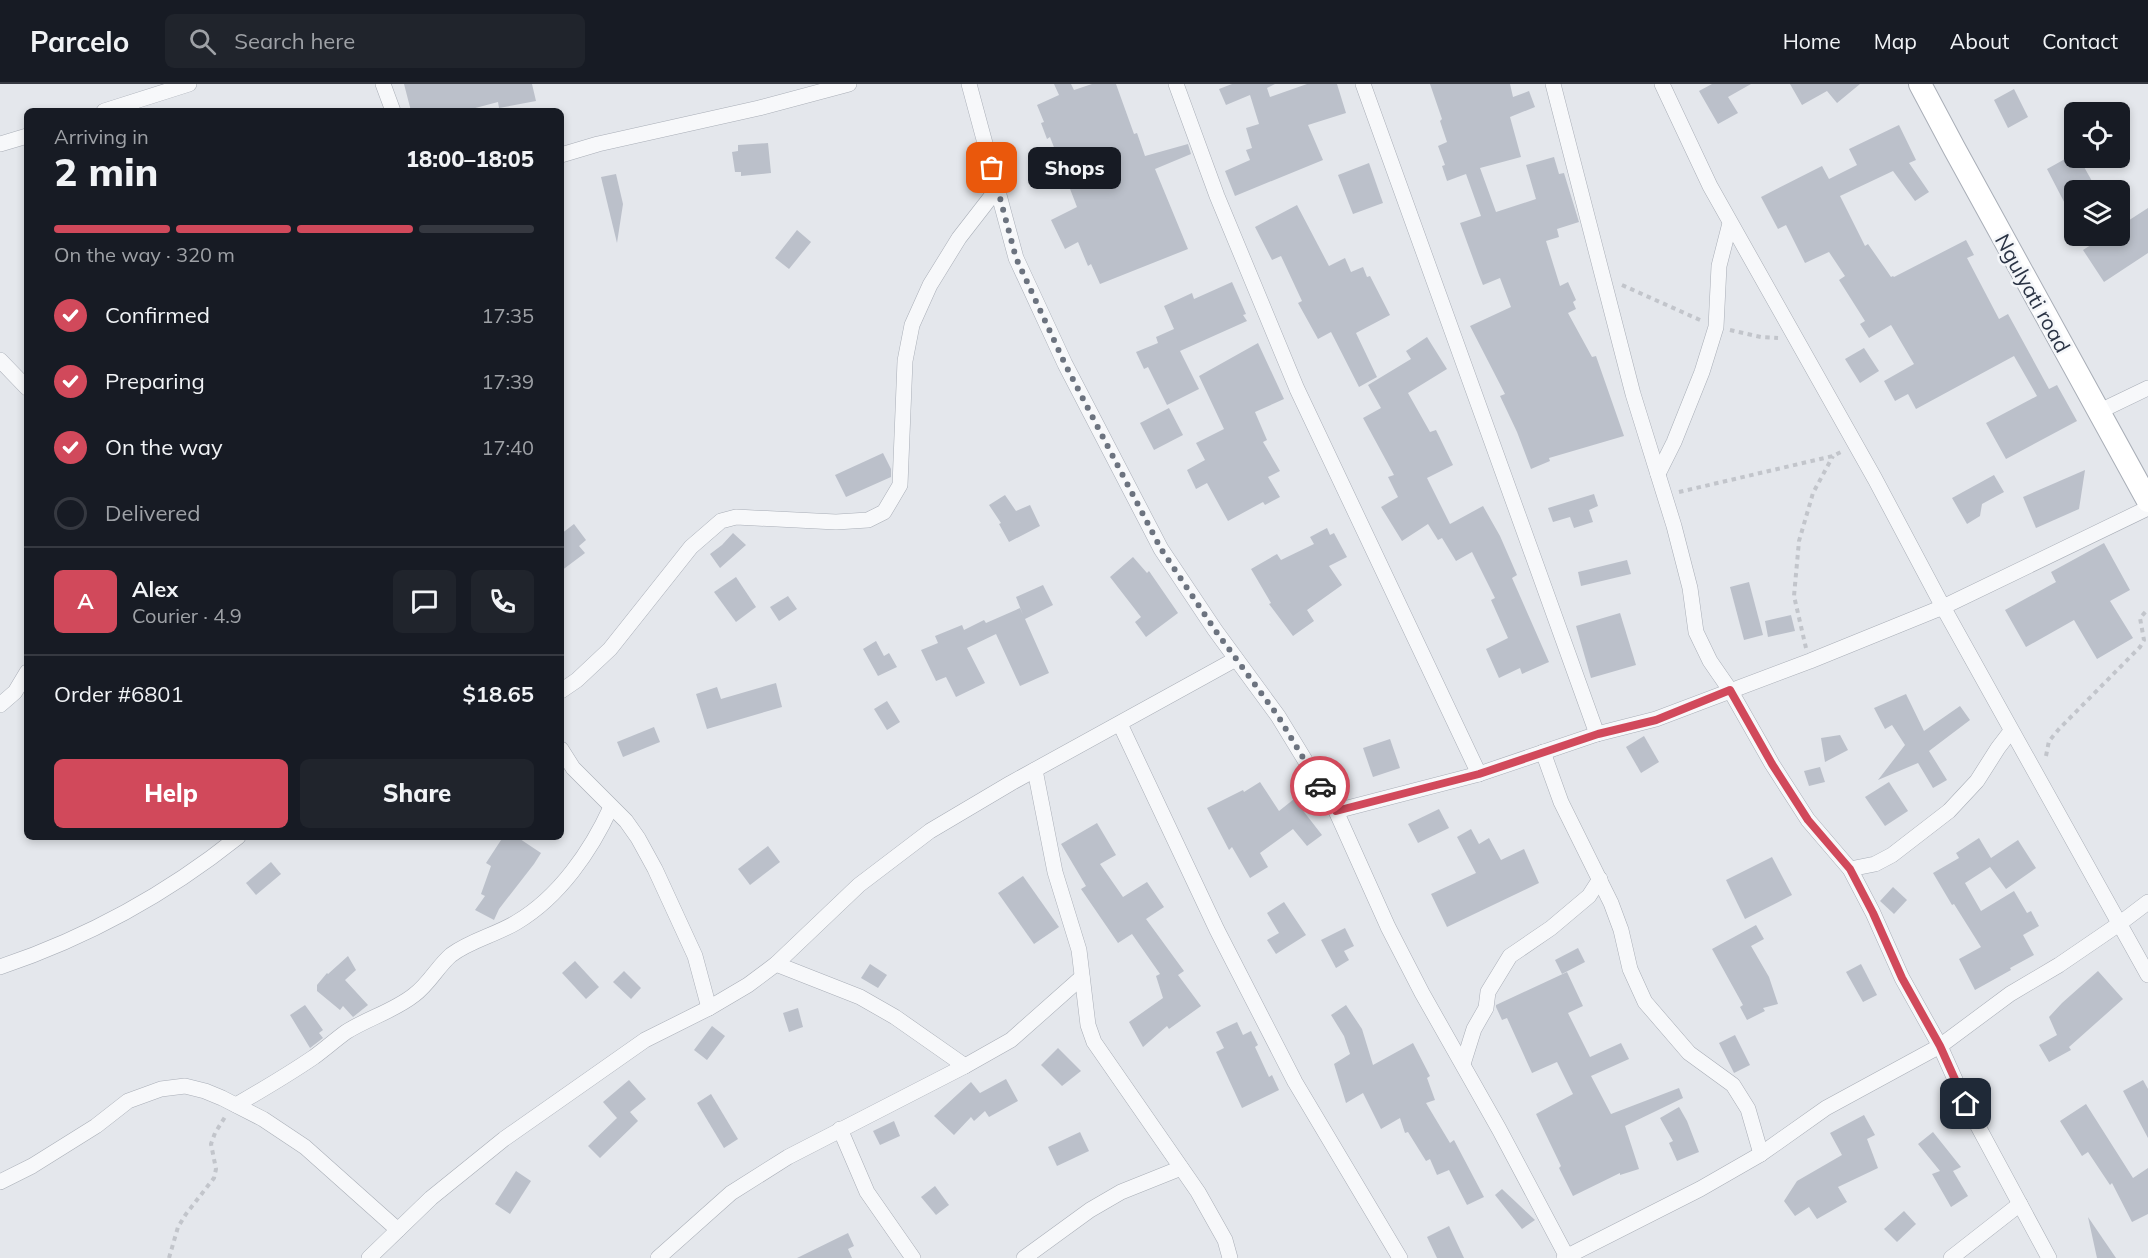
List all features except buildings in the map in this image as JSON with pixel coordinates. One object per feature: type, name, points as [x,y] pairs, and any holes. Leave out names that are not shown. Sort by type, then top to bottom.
[{"type":"main road","name":"Ngulyati road","points":[[1920,84],[2148,501]]},
{"type":"street","points":[[114,108],[189,84]]},
{"type":"street","points":[[383,84],[392,108]]},
{"type":"street","points":[[564,154],[598,144],[759,108],[849,84]]},
{"type":"street","points":[[969,84],[1016,258],[1065,364],[1161,549],[1278,716],[1336,811],[1388,927],[1422,993],[1566,1257],[1700,1189],[1761,1154],[1826,1108],[1940,1046],[2010,994],[2059,965],[2148,902]]},
{"type":"street","points":[[1176,84],[1217,196],[1297,389],[1479,774]]},
{"type":"street","points":[[1363,84],[1598,734]]},
{"type":"street","points":[[1553,84],[1633,394],[1690,588],[1696,632],[1710,661],[1730,690],[1772,764],[1808,820],[1850,869],[1873,913],[1902,978],[1940,1046],[1966,1104],[2049,1258]]},
{"type":"street","points":[[1662,84],[1730,223],[1856,445],[1943,607],[2148,975]]},
{"type":"street","points":[[0,144],[24,137]]},
{"type":"street","points":[[564,689],[610,650],[692,547],[721,521],[736,517],[836,522],[868,520],[884,512],[900,486],[905,362],[912,325],[930,285],[959,238],[997,189]]},
{"type":"street","points":[[1658,474],[1689,405],[1716,327],[1719,266],[1730,223]]},
{"type":"street","points":[[0,360],[24,385]]},
{"type":"street","points":[[2098,412],[2148,388]]},
{"type":"street","points":[[1336,811],[1479,774],[1598,734],[1656,720],[1943,607],[2148,508]]},
{"type":"street","points":[[369,1258],[473,1162],[645,1040],[709,1008],[748,985],[776,964],[859,885],[930,831],[1236,659]]},
{"type":"street","points":[[0,705],[15,692],[24,677]]},
{"type":"street","points":[[1120,724],[1217,930],[1295,1082],[1400,1258]]},
{"type":"street","points":[[1850,869],[1875,864],[1892,855],[1949,811],[1977,781],[2012,731]]},
{"type":"street","points":[[1543,752],[1561,802],[1600,879],[1622,930],[1630,969],[1645,1002],[1689,1053],[1733,1085],[1748,1109],[1761,1154]]},
{"type":"street","points":[[564,754],[573,768],[626,821],[638,838],[655,869],[695,956],[709,1008]]},
{"type":"street","points":[[1035,770],[1055,872],[1079,950],[1088,1025],[1094,1042],[1198,1192],[1225,1240],[1230,1258]]},
{"type":"street","points":[[236,1105],[315,1057],[347,1032],[373,1017],[398,1007],[416,994],[449,957],[517,922],[535,908],[564,882],[582,859],[603,826],[611,807]]},
{"type":"street","points":[[0,967],[42,953],[147,900],[188,874],[234,840]]},
{"type":"street","points":[[1462,1064],[1474,1029],[1486,1008],[1488,992],[1510,956],[1544,933],[1589,896],[1600,879]]},
{"type":"street","points":[[776,964],[860,997],[895,1017],[965,1066]]},
{"type":"street","points":[[658,1258],[731,1194],[788,1157],[1011,1040],[1082,977]]},
{"type":"street","points":[[0,1182],[32,1166],[96,1126],[128,1101],[161,1089],[185,1086],[205,1091],[263,1119],[304,1147],[398,1230]]},
{"type":"street","points":[[840,1129],[867,1192],[914,1258]]},
{"type":"street","points":[[1024,1258],[1090,1210],[1121,1192],[1181,1168]]},
{"type":"street","points":[[1952,1258],[2020,1204]]},
{"type":"path","points":[[1602,275],[1716,327],[1761,337],[1797,339]]},
{"type":"path","points":[[1664,494],[1702,488],[1833,456],[1856,445]]},
{"type":"path","points":[[1810,661],[1799,625],[1794,596],[1795,569],[1799,541],[1813,494],[1833,456]]},
{"type":"path","points":[[2040,780],[2049,741],[2140,648],[2144,640],[2140,618],[2148,609]]},
{"type":"path","points":[[169,1258],[178,1227],[214,1178],[216,1169],[211,1144],[223,1119],[236,1105]]},
{"type":"way so far","points":[[992,168],[1016,258],[1065,364],[1161,549],[1215,630],[1278,716],[1320,786]]},
{"type":"place","name":"Shops","points":[[992,168]]},
{"type":"route","points":[[1320,786],[1336,811],[1479,774],[1598,734],[1656,720],[1730,690],[1772,764],[1808,820],[1850,869],[1873,913],[1902,978],[1940,1046],[1966,1104]]}]
